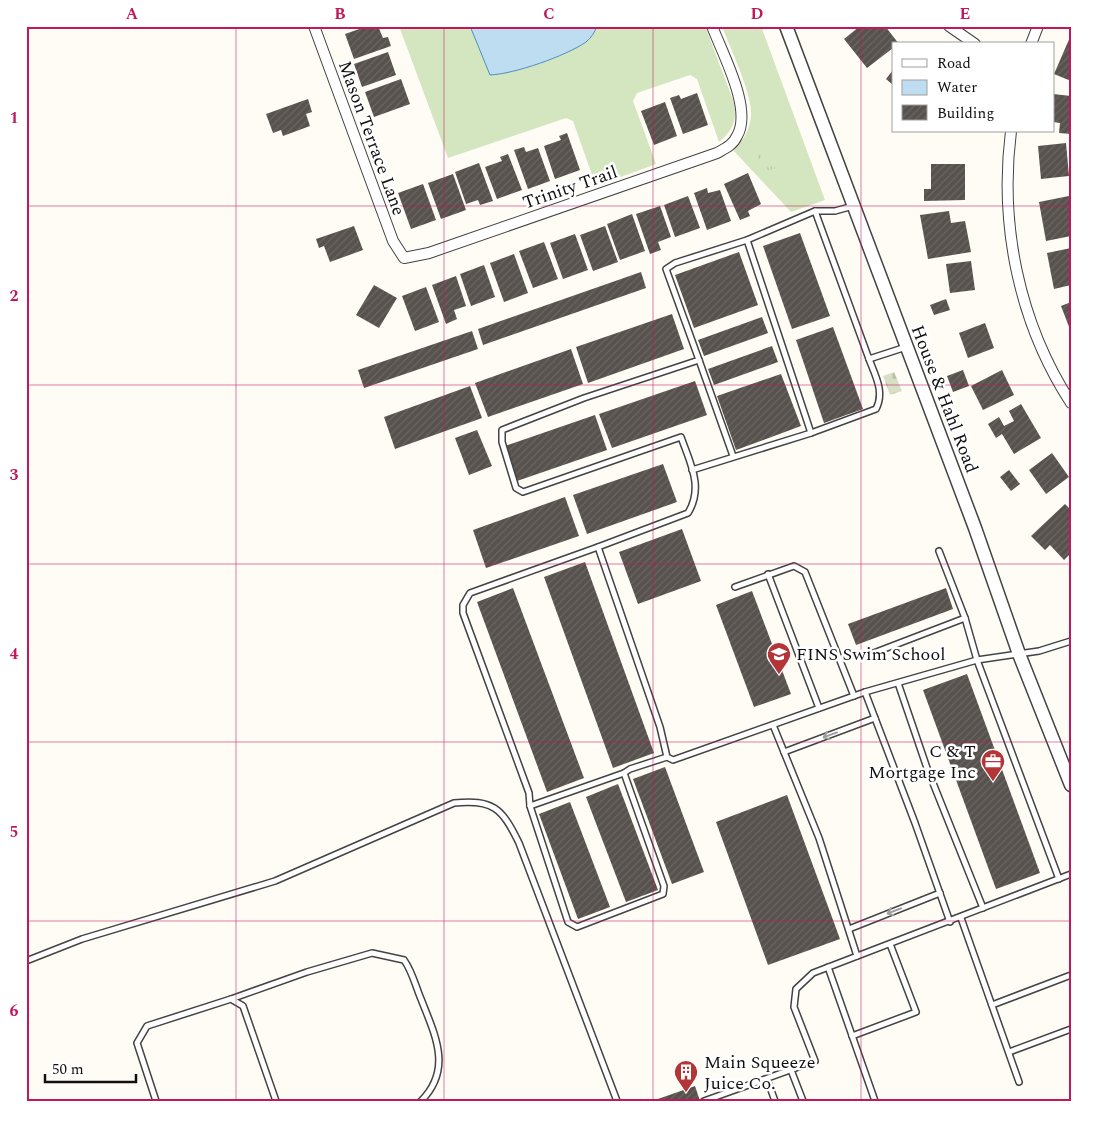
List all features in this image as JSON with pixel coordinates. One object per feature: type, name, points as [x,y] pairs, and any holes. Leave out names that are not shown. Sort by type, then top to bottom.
[{"type":"street","name":"Mason Terrace Lane","points":[[314,26],[393,241],[404,258]]},
{"type":"street","name":"Trinity Trail","points":[[404,258],[438,249],[717,153],[732,144],[739,134],[742,117],[739,96],[712,26]]},
{"type":"street","name":"House & Hahl Road","points":[[786,26],[1019,654],[1071,785]]},
{"type":"street","points":[[949,26],[972,42]]},
{"type":"street","points":[[1032,42],[1038,26]]},
{"type":"street","points":[[1011,132],[1006,199],[1010,238],[1019,281],[1030,320],[1046,359],[1071,403]]},
{"type":"lane","points":[[733,456],[666,269],[675,263],[747,240],[815,211],[835,211],[853,206]]},
{"type":"lane","points":[[692,470],[811,433],[876,409],[880,401],[879,385],[815,211]]},
{"type":"lane","points":[[747,240],[811,433]]},
{"type":"lane","points":[[869,359],[906,346]]},
{"type":"lane","points":[[624,773],[664,886],[663,894],[576,927],[568,922],[530,806],[529,793],[463,613],[463,605],[470,593],[688,513],[697,490],[681,437],[523,492],[516,488],[502,442],[502,430],[584,398],[699,360]]},
{"type":"lane","points":[[598,547],[660,727],[667,757]]},
{"type":"lane","points":[[939,551],[965,618],[977,660],[1059,879]]},
{"type":"lane","points":[[735,587],[794,566],[805,572],[854,696]]},
{"type":"lane","points":[[768,574],[820,708]]},
{"type":"lane","points":[[871,654],[965,618]]},
{"type":"lane","points":[[530,806],[667,757],[674,760],[865,692],[977,660],[1019,654],[1071,641]]},
{"type":"lane","points":[[898,683],[927,768],[983,908]]},
{"type":"lane","points":[[865,692],[950,922]]},
{"type":"lane","points":[[784,752],[875,718]]},
{"type":"lane","points":[[773,725],[820,838],[857,956]]},
{"type":"lane","points":[[26,961],[82,939],[275,881],[454,803],[474,801],[495,808],[507,818],[511,826],[617,1101]]},
{"type":"lane","points":[[704,1101],[815,1061],[794,1007],[796,989],[813,973],[961,918],[1071,874]]},
{"type":"lane","points":[[848,929],[940,894]]},
{"type":"lane","points":[[961,918],[1019,1082]]},
{"type":"lane","points":[[852,1036],[916,1012],[890,944]]},
{"type":"lane","points":[[156,1101],[137,1043],[147,1026],[307,972],[372,953],[404,960],[438,1044],[438,1074],[431,1091],[421,1101]]},
{"type":"lane","points":[[828,967],[875,1101]]},
{"type":"lane","points":[[992,1005],[1071,975]]},
{"type":"lane","points":[[231,998],[243,1006],[276,1101]]},
{"type":"lane","points":[[1009,1052],[1071,1029]]},
{"type":"lane","points":[[791,1070],[803,1101]]},
{"type":"lane","points":[[767,1079],[775,1101]]},
{"type":"green space","points":[[399,26],[705,26],[733,100],[734,123],[719,142],[697,79],[690,75],[637,93],[633,101],[656,164],[596,186],[573,121],[566,118],[448,158]]},
{"type":"green space","points":[[722,26],[761,26],[825,200],[791,212],[733,150],[748,131],[751,107],[745,84]]},
{"type":"green space","points":[[769,148],[777,151],[780,159],[777,167],[769,170],[761,167],[758,159],[761,151]]},
{"type":"green space","points":[[894,372],[902,391],[890,395],[883,376]]},
{"type":"water","points":[[470,26],[597,26],[593,35],[586,42],[566,53],[526,68],[490,75]]},
{"type":"building","points":[[368,26],[378,26],[383,38],[388,37],[391,46],[354,59],[345,34]]},
{"type":"building","points":[[860,26],[885,26],[897,42],[892,42],[892,49],[867,68],[844,39]]},
{"type":"building","points":[[1071,35],[1071,81],[1054,74]]},
{"type":"building","points":[[388,52],[396,75],[362,87],[354,64]]},
{"type":"building","points":[[892,71],[892,84],[886,79]]},
{"type":"building","points":[[401,79],[410,104],[374,117],[365,92]]},
{"type":"building","points":[[697,93],[708,125],[683,134],[670,98],[679,95],[681,99]]},
{"type":"building","points":[[1054,94],[1071,96],[1071,134],[1059,133],[1060,123],[1054,122]]},
{"type":"building","points":[[308,99],[312,112],[306,114],[310,126],[283,136],[281,130],[273,133],[266,114]]},
{"type":"building","points":[[665,102],[677,136],[654,145],[641,111]]},
{"type":"building","points":[[567,133],[580,170],[555,179],[544,146],[561,140],[559,136]]},
{"type":"building","points":[[1066,143],[1069,176],[1041,179],[1038,146]]},
{"type":"building","points":[[524,147],[526,152],[538,148],[550,181],[528,189],[514,150]]},
{"type":"building","points":[[508,154],[522,190],[497,199],[485,167],[502,161],[500,157]]},
{"type":"building","points":[[479,163],[493,201],[480,205],[478,200],[466,204],[455,172]]},
{"type":"building","points":[[931,164],[965,164],[965,200],[924,201],[924,189],[931,189]]},
{"type":"building","points":[[748,173],[761,204],[748,211],[750,216],[740,220],[724,184]]},
{"type":"building","points":[[453,174],[466,210],[441,219],[428,183]]},
{"type":"building","points":[[423,184],[436,220],[411,229],[398,193]]},
{"type":"building","points":[[707,188],[708,193],[720,190],[731,221],[707,230],[694,193]]},
{"type":"building","points":[[688,196],[700,228],[675,237],[664,205]]},
{"type":"building","points":[[1069,196],[1071,236],[1046,241],[1039,202]]},
{"type":"building","points":[[660,206],[671,237],[658,242],[661,250],[650,254],[636,214]]},
{"type":"building","points":[[949,211],[951,223],[965,221],[971,252],[928,259],[920,215]]},
{"type":"building","points":[[632,214],[645,251],[620,260],[607,224]]},
{"type":"building","points":[[354,226],[363,250],[330,262],[324,246],[319,248],[316,239]]},
{"type":"building","points":[[605,226],[618,262],[593,271],[580,235]]},
{"type":"building","points":[[800,233],[830,316],[792,329],[763,246]]},
{"type":"building","points":[[575,234],[588,270],[563,279],[550,243]]},
{"type":"building","points":[[544,242],[558,279],[533,288],[519,251]]},
{"type":"building","points":[[1071,248],[1071,285],[1054,289],[1047,253]]},
{"type":"building","points":[[739,252],[758,305],[694,328],[675,275]]},
{"type":"building","points":[[514,254],[528,293],[504,302],[490,263]]},
{"type":"building","points":[[971,261],[975,290],[950,293],[946,264]]},
{"type":"building","points":[[484,265],[495,297],[471,306],[460,274]]},
{"type":"building","points":[[641,272],[646,288],[483,345],[478,329]]},
{"type":"building","points":[[456,276],[466,306],[454,310],[457,319],[446,324],[432,285]]},
{"type":"building","points":[[374,285],[397,298],[379,328],[356,315]]},
{"type":"building","points":[[426,287],[439,322],[415,331],[402,296]]},
{"type":"building","points":[[946,299],[950,310],[934,315],[930,305]]},
{"type":"building","points":[[1071,302],[1071,332],[1061,306]]},
{"type":"building","points":[[672,314],[684,349],[588,383],[576,347]]},
{"type":"building","points":[[762,317],[768,333],[704,356],[698,340]]},
{"type":"building","points":[[985,323],[994,348],[968,358],[959,333]]},
{"type":"building","points":[[833,327],[863,409],[824,423],[796,340]]},
{"type":"building","points":[[472,331],[478,349],[364,388],[358,370]]},
{"type":"building","points":[[772,346],[778,362],[714,385],[708,369]]},
{"type":"building","points":[[571,349],[583,384],[488,417],[475,383]]},
{"type":"building","points":[[963,370],[969,386],[953,392],[947,376]]},
{"type":"building","points":[[1002,370],[1014,395],[983,410],[971,386]]},
{"type":"building","points":[[781,374],[801,426],[736,450],[717,396]]},
{"type":"building","points":[[695,381],[707,415],[612,448],[599,414]]},
{"type":"building","points":[[470,386],[482,418],[395,449],[384,417]]},
{"type":"building","points":[[1021,404],[1041,438],[1014,454],[1002,434],[996,438],[988,424],[999,417],[1004,426],[1014,421],[1009,411]]},
{"type":"building","points":[[595,415],[607,450],[517,481],[505,446]]},
{"type":"building","points":[[477,430],[492,466],[469,475],[455,438]]},
{"type":"building","points":[[1052,453],[1069,477],[1046,494],[1029,470]]},
{"type":"building","points":[[663,464],[677,502],[587,534],[573,495]]},
{"type":"building","points":[[1009,470],[1020,484],[1011,491],[1000,477]]},
{"type":"building","points":[[565,497],[579,536],[486,568],[473,530]]},
{"type":"building","points":[[1065,504],[1071,510],[1071,553],[1064,560],[1050,545],[1045,550],[1031,536]]},
{"type":"building","points":[[682,529],[701,581],[638,604],[619,552]]},
{"type":"building","points":[[585,562],[654,753],[613,768],[544,577]]},
{"type":"building","points":[[513,588],[584,778],[547,792],[477,602]]},
{"type":"building","points":[[946,588],[953,609],[856,645],[848,624]]},
{"type":"building","points":[[752,591],[791,694],[754,707],[716,605]]},
{"type":"building","points":[[967,674],[1040,873],[996,889],[923,690]]},
{"type":"building","points":[[665,767],[704,872],[672,884],[633,779]]},
{"type":"building","points":[[618,784],[658,890],[626,902],[586,797]]},
{"type":"building","points":[[787,795],[840,939],[768,965],[716,822]]},
{"type":"building","points":[[570,802],[610,907],[578,919],[539,814]]},
{"type":"building","name":"Main Squeeze Juice Co.","points":[[695,1086],[700,1101],[655,1101],[655,1100]]},
{"type":"place","name":"FINS Swim School","points":[[779,675]]},
{"type":"place","name":"C & T Mortgage Inc","points":[[993,782]]},
{"type":"place","name":"Main Squeeze Juice Co.","points":[[686,1093]]}]
